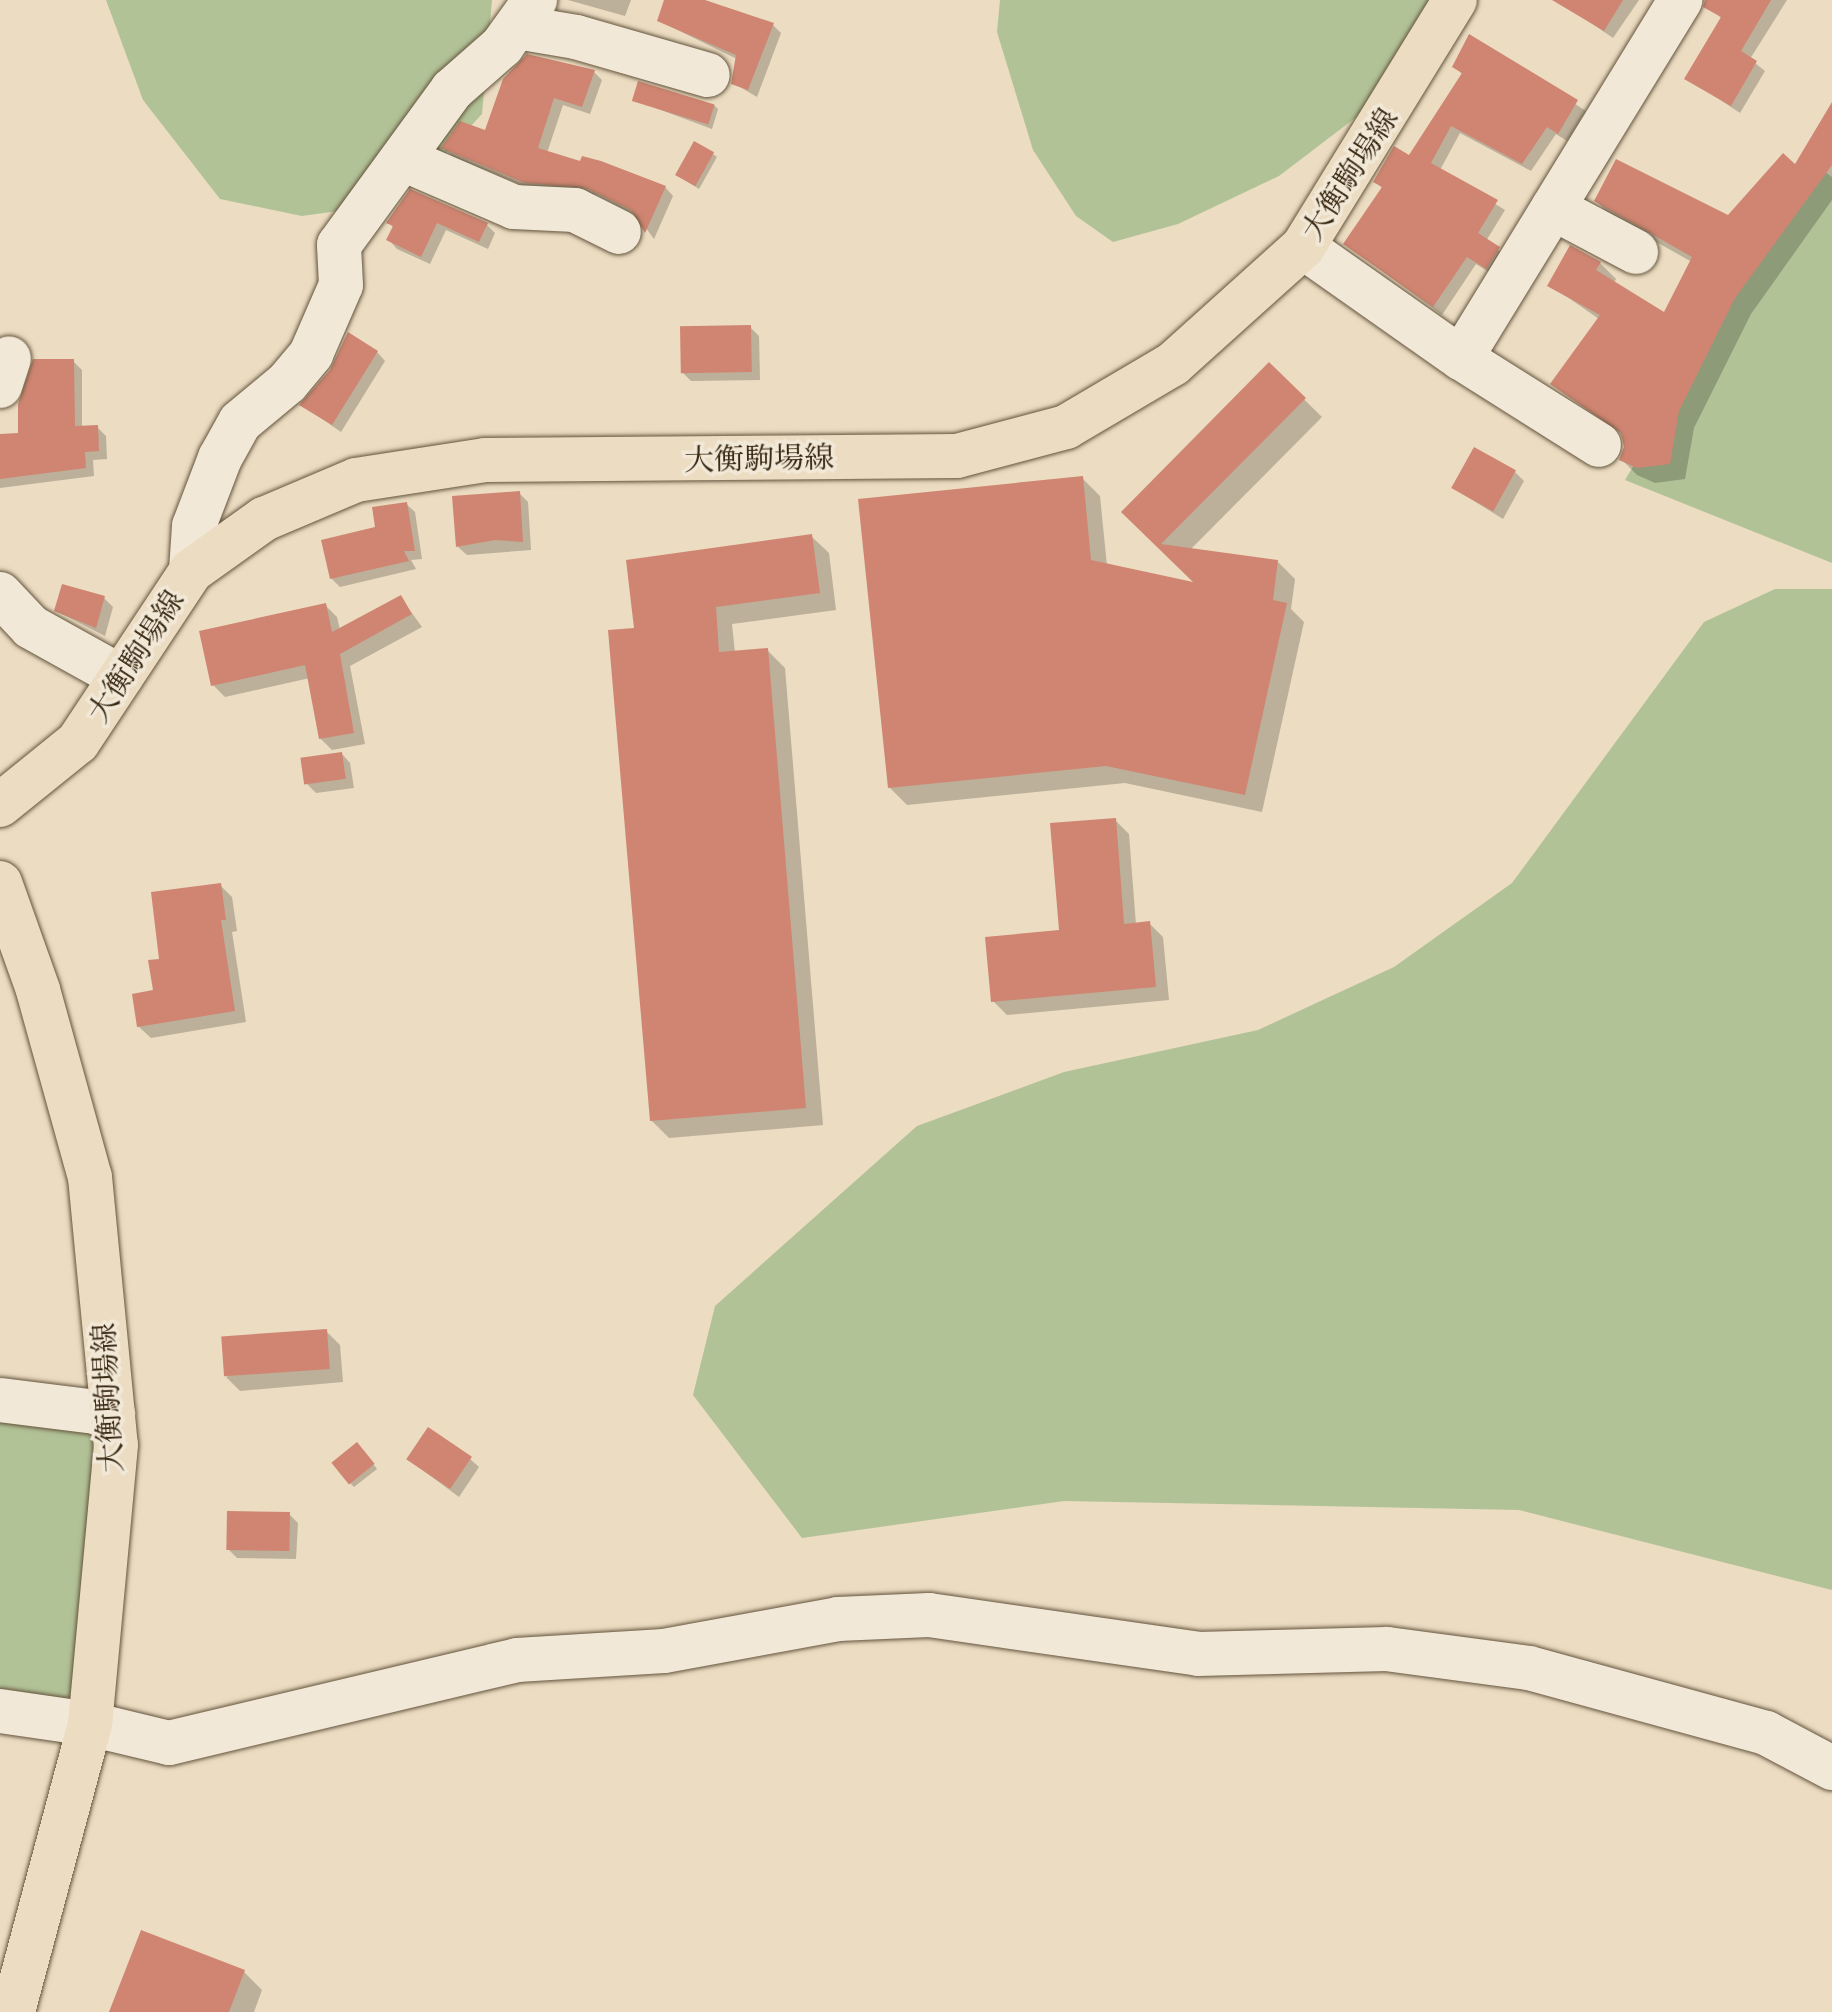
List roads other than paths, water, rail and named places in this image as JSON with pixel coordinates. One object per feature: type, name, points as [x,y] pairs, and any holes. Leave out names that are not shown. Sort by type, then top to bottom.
[{"type":"main road","name":"大衡駒場線","points":[[0,805],[78,742],[191,571],[264,519],[356,480],[485,460],[957,456],[1066,427],[1173,364],[1303,247],[1455,0]]},
{"type":"main road","name":"大衡駒場線","points":[[0,883],[38,990],[90,1177],[116,1445],[90,1724],[13,2012]]},
{"type":"street","points":[[1461,358],[1680,0]]},
{"type":"street","points":[[191,571],[194,526],[220,458],[240,422],[287,383],[311,354],[341,285],[339,245],[452,90],[526,13],[576,37],[708,75]]},
{"type":"street","points":[[403,159],[514,207],[575,210],[619,232]]},
{"type":"street","points":[[1553,208],[1636,252]]},
{"type":"street","points":[[1303,247],[1461,358],[1599,445]]},
{"type":"street","points":[[0,594],[31,627],[121,677]]},
{"type":"street","points":[[0,1400],[113,1414]]},
{"type":"street","points":[[0,1711],[90,1724],[169,1743],[517,1660],[664,1651],[838,1619],[929,1615],[1198,1654],[1387,1649],[1529,1668],[1766,1733],[1832,1768]]}]
